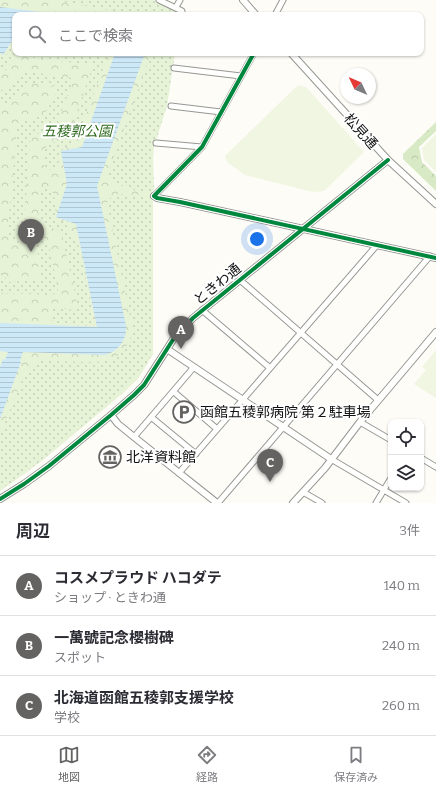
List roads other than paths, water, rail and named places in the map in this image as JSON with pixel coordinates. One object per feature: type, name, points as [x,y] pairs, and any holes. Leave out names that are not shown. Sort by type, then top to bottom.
[{"type":"street","points":[[159,0],[176,7],[182,12]]},
{"type":"street","points":[[176,7],[180,0]]},
{"type":"street","points":[[243,0],[253,12]]},
{"type":"street","points":[[277,12],[283,0]]},
{"type":"street","points":[[111,415],[118,424],[217,503],[433,257],[157,198],[154,196],[202,147],[252,56]]},
{"type":"street","name":"松見通","points":[[294,56],[388,160],[436,204]]},
{"type":"street","points":[[174,68],[241,76]]},
{"type":"street","points":[[171,106],[222,112]]},
{"type":"street","points":[[156,143],[202,147]]},
{"type":"street","name":"ときわ通","points":[[0,499],[38,474],[111,415],[144,385],[176,335],[183,327],[388,160]]},
{"type":"street","points":[[179,473],[377,245]]},
{"type":"street","points":[[240,280],[378,400]]},
{"type":"street","points":[[202,310],[270,368]]},
{"type":"street","points":[[293,503],[436,332]]},
{"type":"street","points":[[167,349],[331,459],[406,503]]},
{"type":"street","points":[[134,437],[194,367]]},
{"type":"street","points":[[174,392],[217,429]]},
{"type":"street","points":[[152,417],[196,454]]},
{"type":"street","points":[[360,422],[388,438]]},
{"type":"street","points":[[424,460],[436,467]]},
{"type":"street","points":[[376,503],[388,483]]},
{"type":"street","points":[[303,492],[322,503]]},
{"type":"water","points":[[0,7],[40,12],[12,12],[12,41],[3,55],[0,53]]},
{"type":"water","points":[[114,56],[144,56],[97,186],[126,326],[125,336],[118,348],[105,355],[23,352],[21,362],[0,419],[0,367],[8,352],[0,351],[0,323],[97,327],[76,224],[56,217],[67,184],[61,151],[82,147]]},
{"type":"place","name":"一萬號記念櫻樹碑","points":[[31,252]]},
{"type":"place","name":"コスメプラウド ハコダテ","points":[[181,349]]},
{"type":"place","name":"函館五稜郭病院 第２駐車場","points":[[184,412]]},
{"type":"place","name":"北洋資料館","points":[[110,457]]},
{"type":"place","name":"北海道函館五稜郭支援学校","points":[[270,482]]},
{"type":"park label","name":"五稜郭公園","points":[[77,131]]}]
